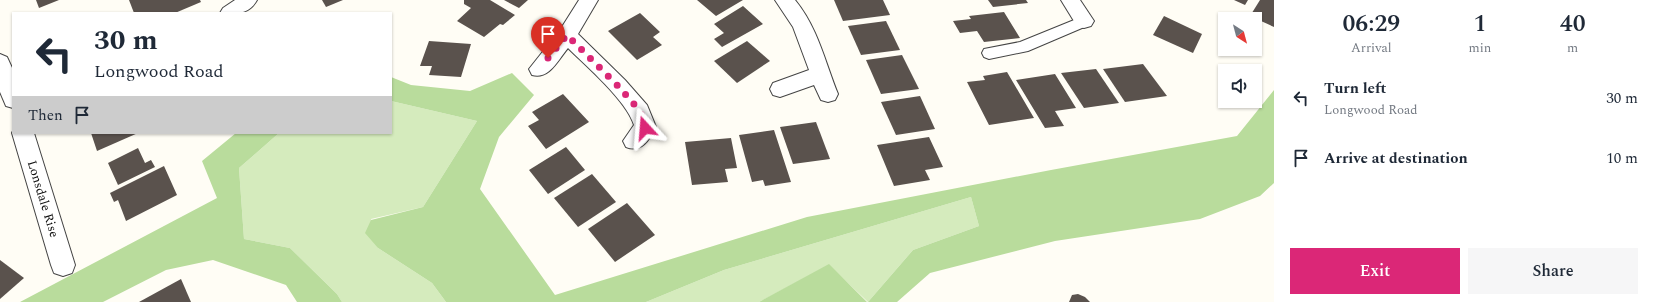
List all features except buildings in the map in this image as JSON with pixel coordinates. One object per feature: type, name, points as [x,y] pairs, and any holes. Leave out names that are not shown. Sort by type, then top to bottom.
[{"type":"street","points":[[231,12],[248,0]]},
{"type":"street","points":[[539,70],[567,35],[589,0]]},
{"type":"street","points":[[784,0],[798,18],[810,44],[819,75],[828,94]]},
{"type":"street","points":[[1070,0],[1084,21]]},
{"type":"street","points":[[567,35],[618,86],[640,111],[645,128],[634,141]]},
{"type":"street","points":[[0,62],[12,97]]},
{"type":"street","points":[[780,89],[819,75]]},
{"type":"street","name":"Lonsdale Rise","points":[[23,134],[63,265]]},
{"type":"lane","points":[[989,53],[1023,47],[1084,21]]},
{"type":"green space","points":[[512,73],[534,95],[499,137],[480,189],[555,295],[807,217],[1237,136],[1260,108],[1262,108],[1262,105],[1274,90],[1274,183],[1260,196],[1200,219],[1055,241],[930,273],[897,302],[868,302],[913,250],[979,226],[971,197],[724,270],[646,302],[446,302],[432,283],[378,248],[365,233],[371,220],[423,207],[477,121],[392,101],[392,77],[411,85],[470,91]]},
{"type":"green space","points":[[392,101],[477,121],[423,207],[371,219],[378,248],[432,283],[446,302],[342,302],[337,294],[290,248],[244,239],[239,168],[278,134],[392,134]]},
{"type":"green space","points":[[235,134],[278,134],[239,168],[244,239],[290,248],[337,294],[342,302],[297,302],[286,285],[213,260],[166,270],[103,302],[20,302],[217,198],[202,161]]},
{"type":"green space","points":[[971,197],[979,226],[913,250],[868,302],[829,265],[759,302],[646,302],[724,270]]},
{"type":"green space","points":[[829,264],[867,302],[759,302]]},
{"type":"route","points":[[548,58],[567,35],[618,86],[640,111],[645,128]]}]
